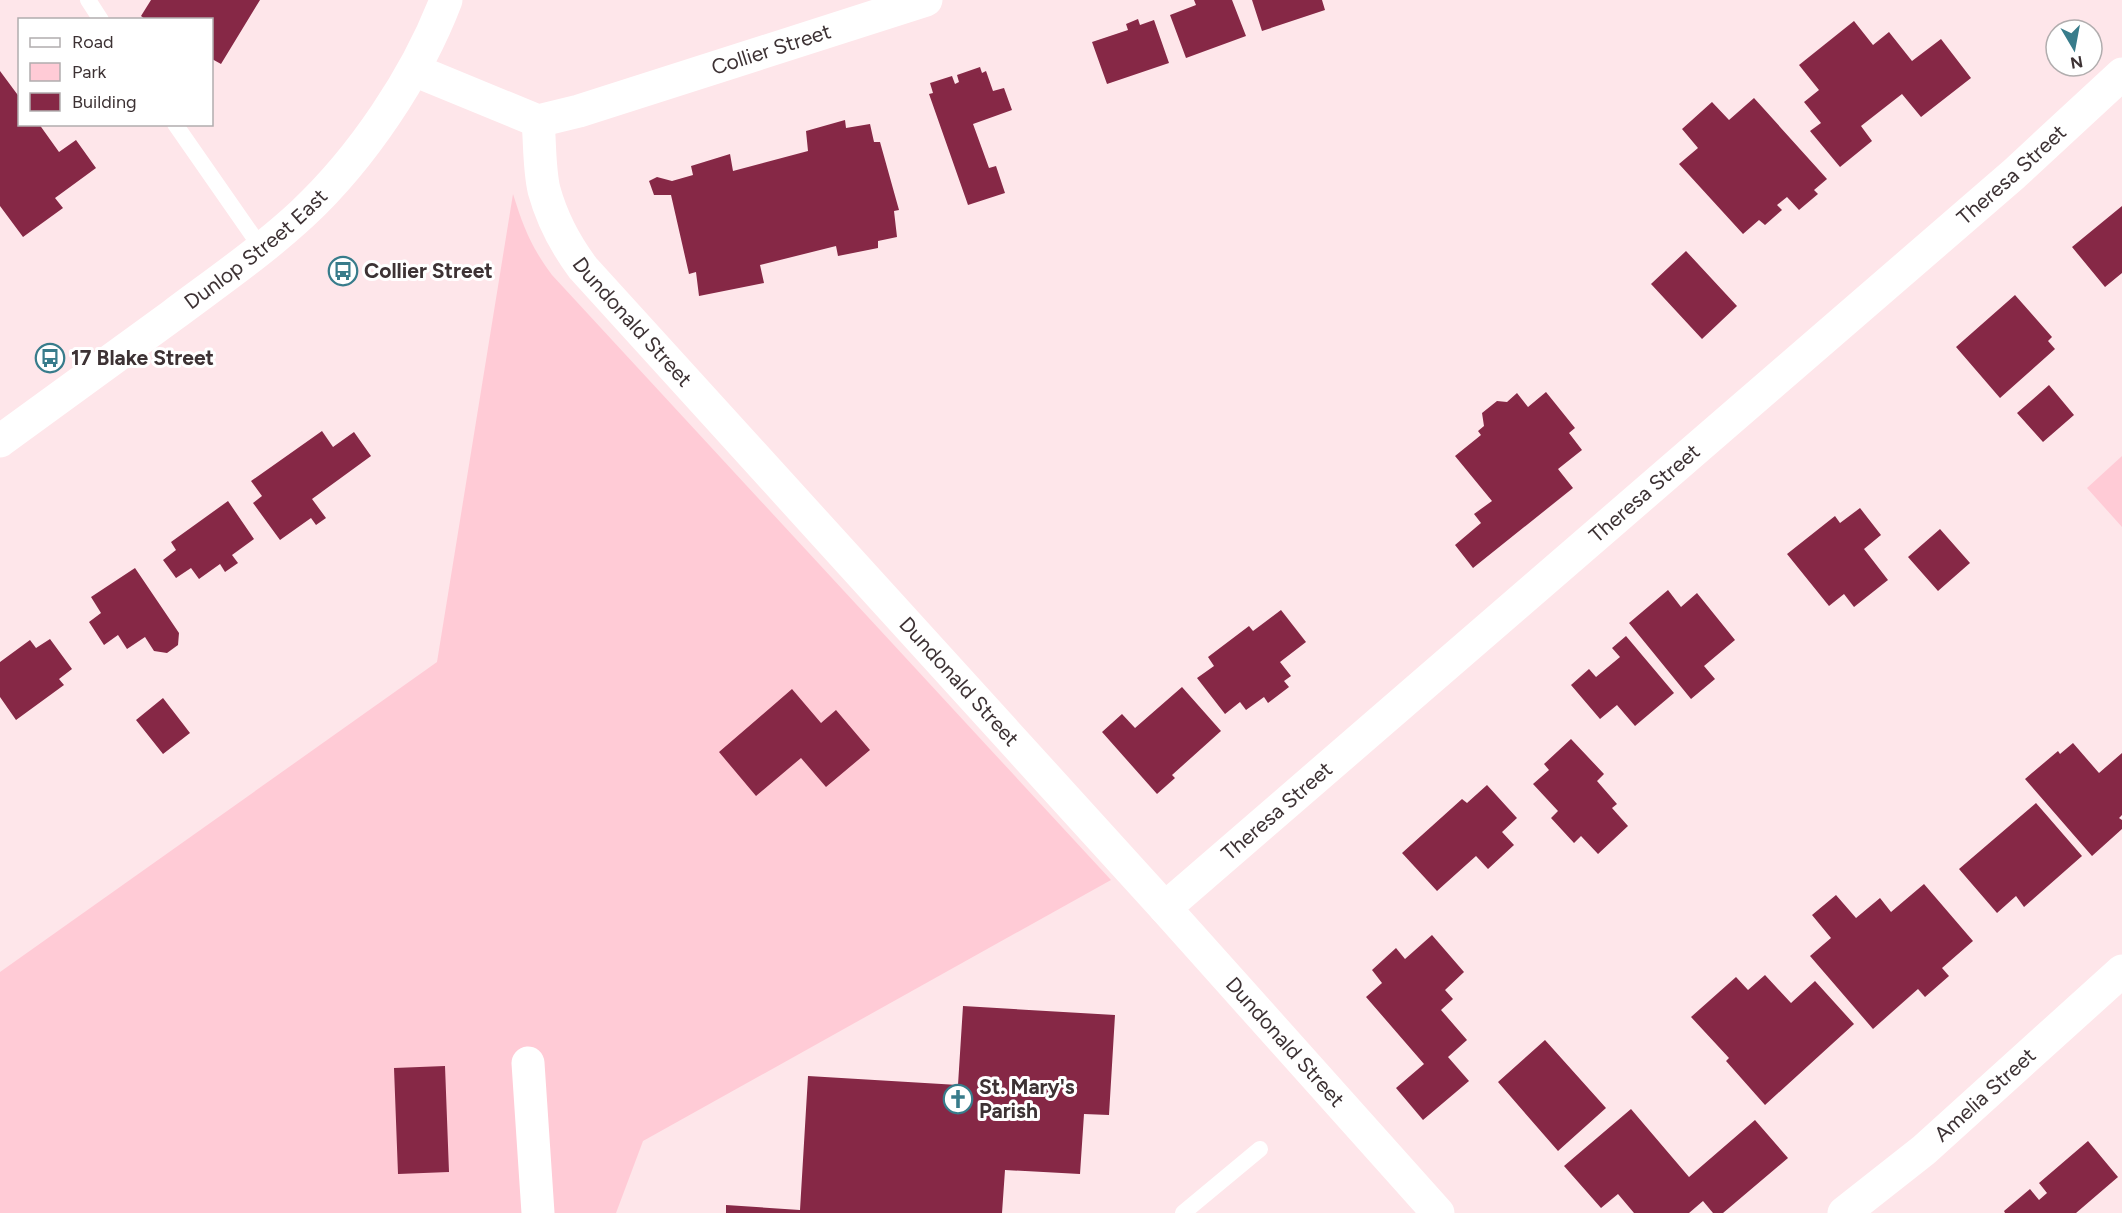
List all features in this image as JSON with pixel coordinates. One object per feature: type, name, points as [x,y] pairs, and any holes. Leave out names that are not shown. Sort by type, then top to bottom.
[{"type":"street","name":"Dunlop Street East","points":[[0,441],[262,249],[303,213],[357,154],[414,70],[446,0]]},
{"type":"street","name":"Collier Street","points":[[538,121],[579,111],[926,0]]},
{"type":"street","points":[[414,70],[538,121]]},
{"type":"street","name":"Theresa Street","points":[[1165,908],[2014,174],[2122,74]]},
{"type":"street","name":"Dundonald Street","points":[[538,121],[544,188],[559,231],[583,268],[1165,908],[1438,1213]]},
{"type":"street","name":"Amelia Street","points":[[1844,1213],[1924,1150],[2122,971]]},
{"type":"street","points":[[528,1064],[538,1213]]},
{"type":"lane","points":[[88,0],[101,18]]},
{"type":"lane","points":[[176,126],[262,249]]},
{"type":"lane","points":[[1183,1213],[1260,1149]]},
{"type":"green space","points":[[513,194],[528,236],[552,275],[1111,880],[643,1141],[616,1213],[0,1213],[0,972],[437,662]]},
{"type":"green space","points":[[2122,456],[2122,527],[2087,488]]},
{"type":"building","points":[[151,0],[260,0],[221,64],[213,60],[213,18],[144,18],[141,16]]},
{"type":"building","points":[[1194,0],[1232,0],[1246,36],[1186,58],[1170,15],[1196,5]]},
{"type":"building","points":[[1252,0],[1322,0],[1325,10],[1262,31]]},
{"type":"building","points":[[1138,19],[1140,25],[1154,20],[1169,63],[1107,84],[1092,42],[1128,30],[1126,24]]},
{"type":"building","points":[[1854,21],[1873,45],[1889,32],[1912,61],[1941,39],[1971,78],[1921,117],[1902,94],[1861,126],[1872,141],[1840,167],[1810,131],[1821,123],[1804,102],[1819,90],[1799,65]]},
{"type":"building","points":[[980,67],[982,73],[986,71],[993,91],[1004,88],[1012,110],[973,124],[989,168],[996,166],[1005,193],[968,205],[929,94],[933,93],[930,83],[952,76],[955,84],[959,82],[957,75]]},
{"type":"building","points":[[0,71],[18,95],[18,126],[40,126],[59,152],[76,140],[96,168],[55,198],[63,208],[23,237],[0,206]]},
{"type":"building","points":[[1754,98],[1827,179],[1814,190],[1818,194],[1799,210],[1787,197],[1777,205],[1782,210],[1765,225],[1759,220],[1743,234],[1679,164],[1698,148],[1682,129],[1712,102],[1729,120]]},
{"type":"building","points":[[845,120],[846,128],[870,124],[874,142],[880,142],[899,210],[894,211],[897,237],[878,241],[878,248],[838,256],[836,246],[760,265],[764,283],[699,296],[696,272],[689,274],[671,195],[654,195],[649,181],[657,177],[672,181],[693,175],[691,166],[730,154],[733,171],[808,151],[806,131]]},
{"type":"building","points":[[2122,206],[2122,273],[2105,287],[2072,247]]},
{"type":"building","points":[[1686,251],[1737,306],[1702,339],[1651,284]]},
{"type":"building","points":[[2015,295],[2052,337],[2048,341],[2055,349],[2000,398],[1956,347]]},
{"type":"building","points":[[2049,385],[2074,415],[2043,442],[2017,413]]},
{"type":"building","points":[[1546,392],[1575,428],[1569,433],[1582,450],[1558,469],[1573,488],[1473,568],[1455,545],[1481,523],[1474,514],[1492,501],[1455,456],[1481,435],[1478,431],[1484,426],[1482,413],[1497,401],[1507,402],[1517,393],[1528,407]]},
{"type":"building","points":[[322,431],[333,447],[354,432],[371,456],[312,499],[326,518],[316,525],[311,518],[280,540],[253,503],[262,496],[251,481]]},
{"type":"building","points":[[228,501],[254,539],[232,555],[238,563],[225,572],[220,564],[199,579],[191,568],[176,578],[163,560],[176,550],[171,542]]},
{"type":"building","points":[[1860,508],[1881,535],[1864,549],[1888,580],[1854,607],[1844,594],[1829,606],[1787,554],[1835,516],[1840,523]]},
{"type":"building","points":[[1940,529],[1970,563],[1938,591],[1908,557]]},
{"type":"building","points":[[135,568],[179,633],[178,645],[167,653],[154,651],[145,637],[127,649],[118,635],[104,645],[89,622],[101,613],[91,597]]},
{"type":"building","points":[[1668,590],[1681,607],[1697,593],[1735,640],[1704,666],[1715,679],[1691,699],[1629,623]]},
{"type":"building","points":[[1281,610],[1306,642],[1280,662],[1291,676],[1284,681],[1289,687],[1268,703],[1264,697],[1246,710],[1240,702],[1225,714],[1197,678],[1214,666],[1208,657],[1249,626],[1253,631]]},
{"type":"building","points":[[1626,636],[1674,693],[1635,726],[1617,705],[1600,719],[1571,685],[1589,669],[1596,677],[1620,657],[1612,648]]},
{"type":"building","points":[[50,639],[72,669],[59,679],[64,685],[16,720],[0,697],[0,662],[30,640],[36,648]]},
{"type":"building","points":[[1182,687],[1221,731],[1172,775],[1175,778],[1157,794],[1102,732],[1122,714],[1135,728]]},
{"type":"building","points":[[792,689],[821,723],[836,710],[870,750],[826,787],[801,758],[756,796],[719,752]]},
{"type":"building","points":[[163,698],[190,733],[163,754],[136,720]]},
{"type":"building","points":[[1571,739],[1604,774],[1597,781],[1617,804],[1612,808],[1628,826],[1598,854],[1581,836],[1574,843],[1551,818],[1558,811],[1533,784],[1549,770],[1544,764]]},
{"type":"building","points":[[2073,743],[2099,773],[2122,753],[2122,815],[2119,818],[2122,820],[2122,829],[2092,856],[2025,779],[2058,751],[2060,754]]},
{"type":"building","points":[[1487,785],[1517,818],[1502,832],[1514,845],[1488,869],[1476,856],[1437,891],[1402,853],[1462,799],[1467,803]]},
{"type":"building","points":[[2036,803],[2082,856],[2024,907],[2016,896],[1997,913],[1959,869]]},
{"type":"building","points":[[1924,884],[1973,941],[1942,968],[1949,976],[1925,997],[1918,989],[1873,1029],[1810,956],[1831,938],[1812,915],[1836,895],[1856,918],[1880,898],[1891,912]]},
{"type":"building","points":[[1432,935],[1464,972],[1445,990],[1453,999],[1441,1010],[1467,1040],[1448,1057],[1469,1081],[1423,1120],[1396,1088],[1424,1064],[1366,997],[1382,983],[1372,970],[1396,948],[1405,959]]},
{"type":"building","points":[[1765,975],[1791,1003],[1815,981],[1854,1024],[1765,1105],[1726,1061],[1729,1058],[1691,1017],[1736,977],[1748,990]]},
{"type":"building","name":"St. Mary's Parish","points":[[963,1006],[1115,1015],[1109,1115],[1084,1114],[1080,1174],[1005,1170],[1002,1213],[726,1213],[726,1205],[800,1210],[808,1076],[958,1085]]},
{"type":"building","points":[[1545,1040],[1606,1108],[1558,1151],[1498,1082]]},
{"type":"building","points":[[445,1066],[449,1172],[398,1174],[394,1068]]},
{"type":"building","points":[[1631,1109],[1689,1177],[1755,1120],[1788,1158],[1723,1213],[1713,1213],[1703,1201],[1689,1213],[1634,1213],[1618,1194],[1601,1208],[1564,1166]]},
{"type":"building","points":[[2088,1141],[2118,1177],[2076,1213],[2005,1213],[2004,1211],[2030,1189],[2039,1200],[2047,1193],[2039,1183]]},
{"type":"place","name":"Collier Street","points":[[343,271]]},
{"type":"place","name":"17 Blake Street","points":[[50,358]]},
{"type":"place","name":"St. Mary's Parish","points":[[958,1099]]}]
